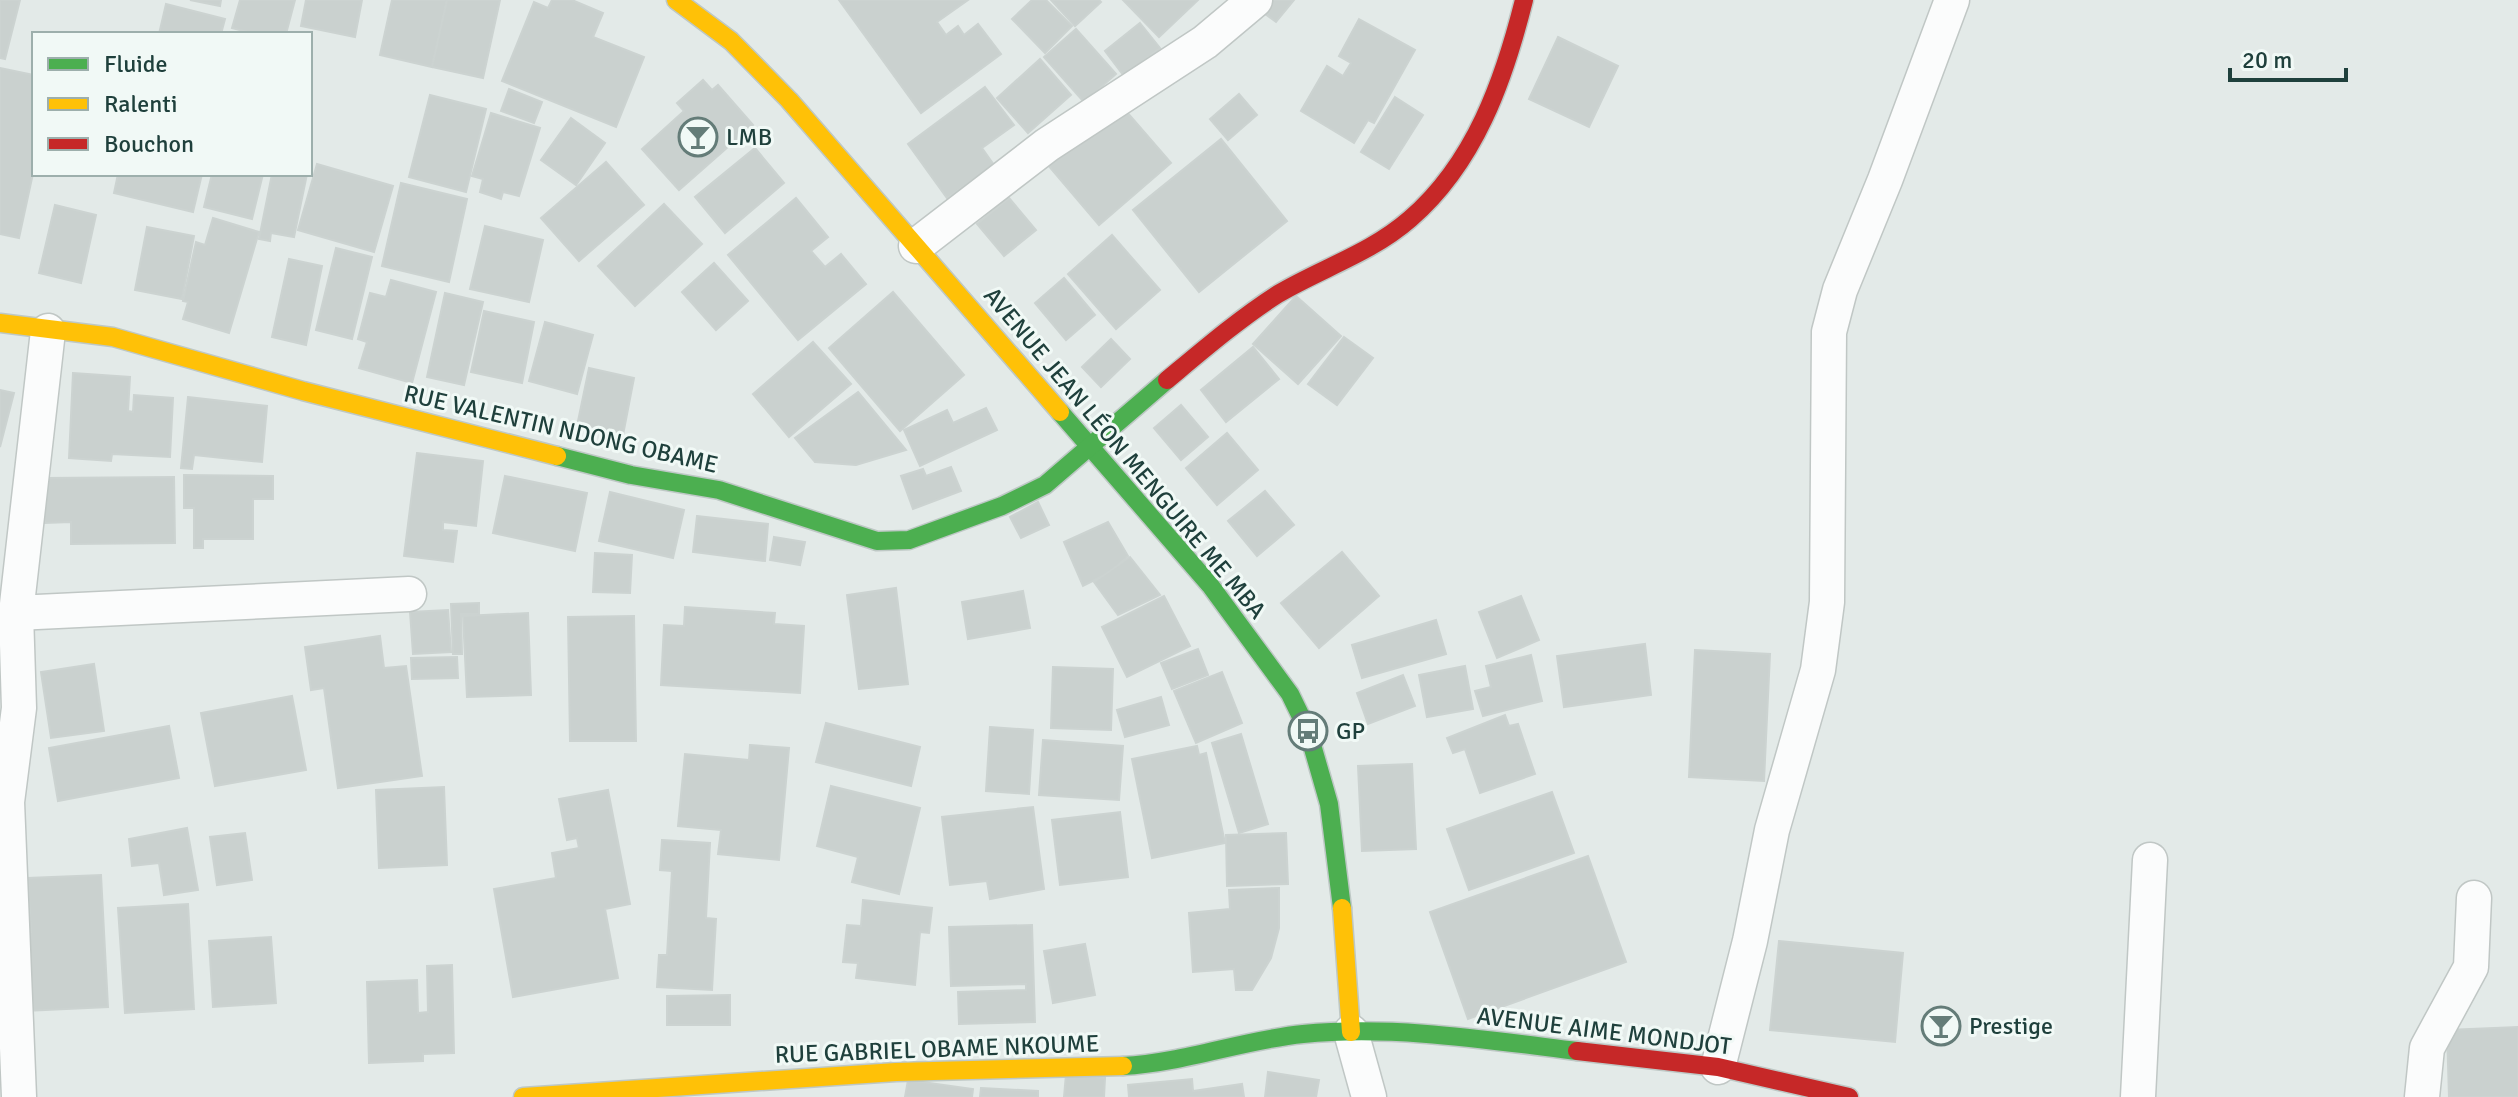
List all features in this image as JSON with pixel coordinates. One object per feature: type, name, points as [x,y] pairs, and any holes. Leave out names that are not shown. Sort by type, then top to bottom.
[{"type":"street","name":"AVENUE JEAN LÉON MENGUIRE ME MBA","points":[[676,0],[731,41],[789,100],[1249,635],[1290,694],[1308,731],[1329,804],[1339,861],[1351,1032]]},
{"type":"street","points":[[916,246],[1047,145],[1205,42],[1255,0]]},
{"type":"street","name":"RUE VALENTIN NDONG OBAME","points":[[0,323],[113,337],[303,391],[631,475],[719,490],[877,541],[909,540],[1002,506],[1045,485],[1267,302],[1382,241],[1431,202],[1485,121],[1511,59],[1524,0]]},
{"type":"street","points":[[1718,1067],[1750,941],[1772,830],[1818,670],[1827,602],[1829,332],[1840,290],[1952,0]]},
{"type":"street","points":[[19,1097],[7,802],[19,708],[16,613],[48,331]]},
{"type":"street","points":[[16,613],[409,594]]},
{"type":"street","points":[[2138,1097],[2150,860]]},
{"type":"street","points":[[2422,1097],[2427,1048],[2471,967],[2474,898]]},
{"type":"street","points":[[1351,1032],[1369,1097]]},
{"type":"street","name":"AVENUE AIME MONDJOT","points":[[1351,1032],[1470,1038],[1718,1067],[1849,1097]]},
{"type":"street","name":"RUE GABRIEL OBAME NKOUME","points":[[523,1097],[896,1072],[1160,1064],[1301,1034],[1351,1032]]},
{"type":"building","points":[[0,0],[20,0],[5,59],[0,58]]},
{"type":"building","points":[[190,0],[221,0],[220,6]]},
{"type":"building","points":[[240,0],[295,0],[287,32],[247,32],[232,28]]},
{"type":"building","points":[[306,0],[362,0],[355,37],[301,26]]},
{"type":"building","points":[[392,0],[447,0],[432,67],[380,55]]},
{"type":"building","points":[[447,0],[500,0],[483,78],[432,67]]},
{"type":"building","points":[[552,0],[572,0],[603,13],[593,37],[644,57],[616,127],[502,81],[534,2],[548,8]]},
{"type":"building","points":[[839,0],[968,0],[937,22],[946,35],[958,26],[964,35],[978,24],[1001,54],[921,113]]},
{"type":"building","points":[[1032,0],[1046,0],[1072,26],[1045,53],[1012,19]]},
{"type":"building","points":[[1051,0],[1099,0],[1101,2],[1075,26]]},
{"type":"building","points":[[1123,0],[1198,0],[1159,37]]},
{"type":"building","points":[[1263,0],[1294,0],[1276,22],[1257,8]]},
{"type":"building","points":[[166,4],[225,19],[222,32],[159,32]]},
{"type":"building","points":[[1359,19],[1415,50],[1374,123],[1368,120],[1354,143],[1301,111],[1327,66],[1343,76],[1351,63],[1339,56]]},
{"type":"building","points":[[1140,23],[1160,48],[1124,76],[1105,51]]},
{"type":"building","points":[[1076,29],[1116,74],[1084,102],[1044,57]]},
{"type":"building","points":[[1558,37],[1618,66],[1589,127],[1529,99]]},
{"type":"building","points":[[1040,59],[1071,95],[1028,133],[997,98]]},
{"type":"building","points":[[0,68],[32,75],[32,176],[19,238],[0,234]]},
{"type":"building","name":"LMB","points":[[703,80],[712,90],[718,85],[753,125],[679,190],[642,149],[684,111],[677,103]]},
{"type":"building","points":[[985,87],[1014,125],[982,148],[994,165],[947,198],[908,144]]},
{"type":"building","points":[[509,89],[542,102],[534,123],[501,111]]},
{"type":"building","points":[[1239,94],[1257,115],[1228,140],[1210,119]]},
{"type":"building","points":[[430,95],[486,109],[466,192],[409,177]]},
{"type":"building","points":[[1395,97],[1423,115],[1389,169],[1361,152]]},
{"type":"building","points":[[1119,103],[1171,163],[1099,225],[1048,165]]},
{"type":"building","points":[[491,113],[540,128],[519,196],[503,192],[501,199],[480,192],[483,179],[472,176]]},
{"type":"building","points":[[571,118],[605,143],[576,185],[541,160]]},
{"type":"building","points":[[1221,139],[1287,221],[1199,292],[1133,210]]},
{"type":"building","points":[[755,148],[784,183],[725,233],[695,197]]},
{"type":"building","points":[[606,162],[644,205],[579,261],[541,218]]},
{"type":"building","points":[[317,164],[393,186],[374,252],[298,230]]},
{"type":"building","points":[[118,176],[202,176],[193,212],[114,193]]},
{"type":"building","points":[[212,176],[263,176],[252,219],[204,207]]},
{"type":"building","points":[[272,176],[307,176],[294,237],[271,233],[270,241],[259,239]]},
{"type":"building","points":[[401,183],[467,199],[449,282],[382,266]]},
{"type":"building","points":[[796,198],[828,237],[811,251],[825,267],[841,254],[866,284],[798,340],[728,255]]},
{"type":"building","points":[[1009,198],[1036,230],[1004,256],[977,224]]},
{"type":"building","points":[[664,204],[702,244],[635,306],[598,266]]},
{"type":"building","points":[[55,205],[96,215],[81,283],[39,273]]},
{"type":"building","points":[[213,218],[259,232],[229,333],[183,319],[188,302],[183,301],[196,242],[205,245]]},
{"type":"building","points":[[485,226],[543,240],[529,302],[470,289]]},
{"type":"building","points":[[147,227],[194,236],[182,299],[135,290]]},
{"type":"building","points":[[1112,235],[1160,290],[1116,329],[1068,274]]},
{"type":"building","points":[[336,248],[372,257],[352,339],[316,330]]},
{"type":"building","points":[[289,259],[322,266],[306,345],[272,337]]},
{"type":"building","points":[[714,263],[748,301],[716,330],[682,292]]},
{"type":"building","points":[[1064,278],[1095,315],[1066,340],[1035,303]]},
{"type":"building","points":[[391,280],[436,292],[412,383],[359,368],[367,342],[358,339],[370,293],[386,297]]},
{"type":"building","points":[[893,292],[964,375],[900,431],[829,348]]},
{"type":"building","points":[[445,293],[483,302],[464,385],[427,377]]},
{"type":"building","points":[[1296,296],[1341,336],[1298,384],[1253,344]]},
{"type":"building","points":[[484,311],[534,322],[522,383],[471,372]]},
{"type":"building","points":[[545,322],[593,335],[577,394],[529,381]]},
{"type":"building","points":[[1344,337],[1373,358],[1337,405],[1308,384]]},
{"type":"building","points":[[1111,339],[1130,359],[1101,387],[1082,367]]},
{"type":"building","points":[[813,342],[851,384],[789,437],[753,394]]},
{"type":"building","points":[[1253,347],[1279,379],[1226,422],[1201,390]]},
{"type":"building","points":[[589,368],[634,378],[623,435],[577,426]]},
{"type":"building","points":[[73,373],[130,377],[128,411],[133,412],[134,395],[173,398],[170,457],[112,454],[111,461],[69,458]]},
{"type":"building","points":[[0,390],[14,393],[0,447]]},
{"type":"building","points":[[858,392],[906,450],[856,465],[815,462],[795,438]]},
{"type":"building","points":[[188,397],[267,406],[262,462],[194,455],[192,469],[181,468]]},
{"type":"building","points":[[1181,405],[1208,437],[1181,460],[1154,428]]},
{"type":"building","points":[[986,408],[997,430],[920,466],[904,430],[947,410],[953,423]]},
{"type":"building","points":[[1227,433],[1258,470],[1217,505],[1186,468]]},
{"type":"building","points":[[417,453],[483,461],[476,526],[443,522],[443,530],[457,531],[453,562],[404,556]]},
{"type":"building","points":[[951,467],[961,491],[913,509],[901,476],[923,469],[926,476]]},
{"type":"building","points":[[184,475],[273,476],[273,499],[253,499],[253,539],[203,539],[203,548],[194,548],[194,508],[184,508]]},
{"type":"building","points":[[505,476],[587,493],[575,551],[493,533]]},
{"type":"building","points":[[174,477],[175,543],[71,544],[71,522],[45,523],[44,478]]},
{"type":"building","points":[[1265,491],[1294,525],[1257,556],[1228,521]]},
{"type":"building","points":[[610,492],[684,510],[673,558],[599,541]]},
{"type":"building","points":[[1038,502],[1049,525],[1021,538],[1010,517]]},
{"type":"building","points":[[697,516],[768,524],[765,561],[693,552]]},
{"type":"building","points":[[1108,522],[1128,556],[1109,573],[1083,586],[1064,542]]},
{"type":"building","points":[[774,537],[805,542],[800,565],[770,560]]},
{"type":"building","points":[[1342,552],[1379,596],[1319,648],[1281,603]]},
{"type":"building","points":[[595,553],[632,555],[630,593],[593,592]]},
{"type":"building","points":[[1130,557],[1160,595],[1118,615],[1094,582]]},
{"type":"building","points":[[896,588],[908,684],[859,689],[847,595]]},
{"type":"building","points":[[1023,591],[1030,628],[968,639],[962,602]]},
{"type":"building","points":[[1164,596],[1190,646],[1127,677],[1102,627]]},
{"type":"building","points":[[1521,596],[1539,640],[1497,658],[1479,612]]},
{"type":"building","points":[[479,603],[479,614],[461,614],[462,654],[453,654],[451,604]]},
{"type":"building","points":[[685,607],[775,613],[774,624],[804,626],[800,693],[661,685],[664,625],[684,626]]},
{"type":"building","points":[[448,610],[451,652],[413,654],[410,612]]},
{"type":"building","points":[[528,613],[531,695],[467,697],[463,616]]},
{"type":"building","points":[[634,616],[636,741],[570,741],[568,617]]},
{"type":"building","points":[[1436,620],[1446,654],[1362,678],[1352,645]]},
{"type":"building","points":[[380,636],[384,668],[406,666],[422,776],[338,788],[324,688],[311,690],[305,647]]},
{"type":"building","points":[[1645,644],[1651,695],[1564,707],[1557,656]]},
{"type":"building","points":[[1198,649],[1208,675],[1172,689],[1161,663]]},
{"type":"building","points":[[1695,650],[1770,654],[1764,781],[1689,777]]},
{"type":"building","points":[[1531,655],[1542,701],[1483,716],[1475,691],[1491,687],[1486,666]]},
{"type":"building","points":[[457,657],[458,678],[412,679],[411,658]]},
{"type":"building","points":[[94,664],[104,731],[51,738],[41,672]]},
{"type":"building","points":[[1465,666],[1473,709],[1427,717],[1419,675]]},
{"type":"building","points":[[1053,667],[1113,669],[1111,730],[1051,728]]},
{"type":"building","points":[[1222,672],[1242,723],[1196,743],[1174,691]]},
{"type":"building","points":[[1403,675],[1415,706],[1368,724],[1357,693]]},
{"type":"building","points":[[292,696],[306,770],[215,786],[201,713]]},
{"type":"building","points":[[1161,697],[1169,725],[1125,737],[1117,710]]},
{"type":"building","points":[[1505,715],[1509,726],[1518,724],[1535,774],[1480,793],[1465,749],[1453,753],[1447,738]]},
{"type":"building","points":[[826,723],[920,747],[911,786],[816,762]]},
{"type":"building","points":[[169,726],[179,778],[58,801],[49,748]]},
{"type":"building","points":[[990,727],[1033,730],[1029,794],[986,791]]},
{"type":"building","points":[[1241,734],[1268,824],[1239,833],[1212,743]]},
{"type":"building","points":[[1043,740],[1123,746],[1119,800],[1039,795]]},
{"type":"building","points":[[750,745],[789,748],[779,860],[718,854],[721,830],[678,826],[685,754],[749,760]]},
{"type":"building","points":[[1197,746],[1199,755],[1206,753],[1225,843],[1152,858],[1132,759]]},
{"type":"building","points":[[1412,764],[1416,849],[1362,851],[1358,766]]},
{"type":"building","points":[[831,786],[920,808],[899,894],[852,882],[858,857],[817,846]]},
{"type":"building","points":[[444,787],[447,865],[379,868],[376,790]]},
{"type":"building","points":[[608,790],[630,904],[605,909],[618,978],[513,997],[494,889],[556,878],[552,853],[579,848],[577,838],[567,840],[559,799]]},
{"type":"building","points":[[1552,792],[1574,853],[1469,890],[1447,829]]},
{"type":"building","points":[[1033,807],[1044,889],[990,899],[987,881],[950,885],[942,817]]},
{"type":"building","points":[[1120,812],[1128,877],[1060,885],[1052,820]]},
{"type":"building","points":[[187,828],[198,890],[164,895],[159,863],[132,866],[129,839]]},
{"type":"building","points":[[245,833],[252,880],[217,885],[210,837]]},
{"type":"building","points":[[1286,833],[1288,884],[1227,886],[1226,835]]},
{"type":"building","points":[[662,840],[710,843],[706,918],[716,919],[712,990],[657,987],[659,955],[667,955],[672,871],[660,870]]},
{"type":"building","points":[[1588,856],[1626,962],[1468,1019],[1430,912]]},
{"type":"building","points":[[101,875],[108,1007],[25,1011],[20,932],[31,932],[28,878]]},
{"type":"building","points":[[1279,888],[1279,928],[1271,958],[1252,990],[1236,990],[1234,969],[1193,972],[1189,913],[1230,909],[1229,890]]},
{"type":"building","points":[[863,900],[932,908],[929,933],[920,932],[915,985],[856,978],[858,963],[843,962],[847,925],[861,926]]},
{"type":"building","points":[[188,904],[194,1009],[125,1013],[118,908]]},
{"type":"building","points":[[1032,925],[1035,1022],[959,1024],[958,992],[1026,990],[1026,984],[951,986],[949,927]]},
{"type":"building","points":[[271,937],[276,1003],[213,1007],[209,941]]},
{"type":"building","points":[[1779,941],[1903,953],[1895,1042],[1770,1030]]},
{"type":"building","points":[[1085,944],[1095,995],[1053,1003],[1044,951]]},
{"type":"building","points":[[452,965],[454,1053],[423,1054],[423,1061],[369,1063],[367,982],[417,980],[418,1013],[428,1012],[427,966]]},
{"type":"building","points":[[730,995],[730,1025],[667,1025],[667,996]]},
{"type":"building","points":[[2518,1027],[2518,1097],[2449,1097],[2447,1030]]},
{"type":"building","points":[[1268,1072],[1319,1080],[1316,1097],[1265,1097]]},
{"type":"building","points":[[1066,1074],[1105,1078],[1104,1097],[1064,1097]]},
{"type":"building","points":[[1192,1079],[1193,1091],[1242,1084],[1244,1097],[1129,1097],[1128,1085]]},
{"type":"building","points":[[908,1080],[973,1089],[972,1097],[905,1097]]},
{"type":"building","points":[[981,1088],[1038,1091],[1038,1097],[980,1097]]},
{"type":"traffic: fast","points":[[557,456],[631,475],[719,490],[877,541],[909,540],[1002,506],[1045,485],[1167,380]]},
{"type":"traffic: fast","points":[[1060,412],[1210,585],[1290,694],[1308,731],[1329,804],[1342,908]]},
{"type":"traffic: fast","points":[[1123,1066],[1168,1061],[1280,1037],[1337,1032],[1440,1035],[1577,1051]]},
{"type":"traffic: slow","points":[[676,0],[731,41],[789,100],[1060,412]]},
{"type":"traffic: slow","points":[[0,323],[113,337],[303,391],[557,456]]},
{"type":"traffic: slow","points":[[1342,908],[1351,1032]]},
{"type":"traffic: slow","points":[[523,1097],[896,1072],[1123,1066]]},
{"type":"traffic: jam","points":[[1167,380],[1221,335],[1278,294],[1395,231],[1433,197],[1469,146],[1484,118],[1507,60],[1524,0]]},
{"type":"traffic: jam","points":[[1577,1051],[1718,1067],[1849,1097]]},
{"type":"place","name":"LMB","points":[[698,137]]},
{"type":"place","name":"GP","points":[[1308,731]]},
{"type":"place","name":"Prestige","points":[[1941,1026]]}]
